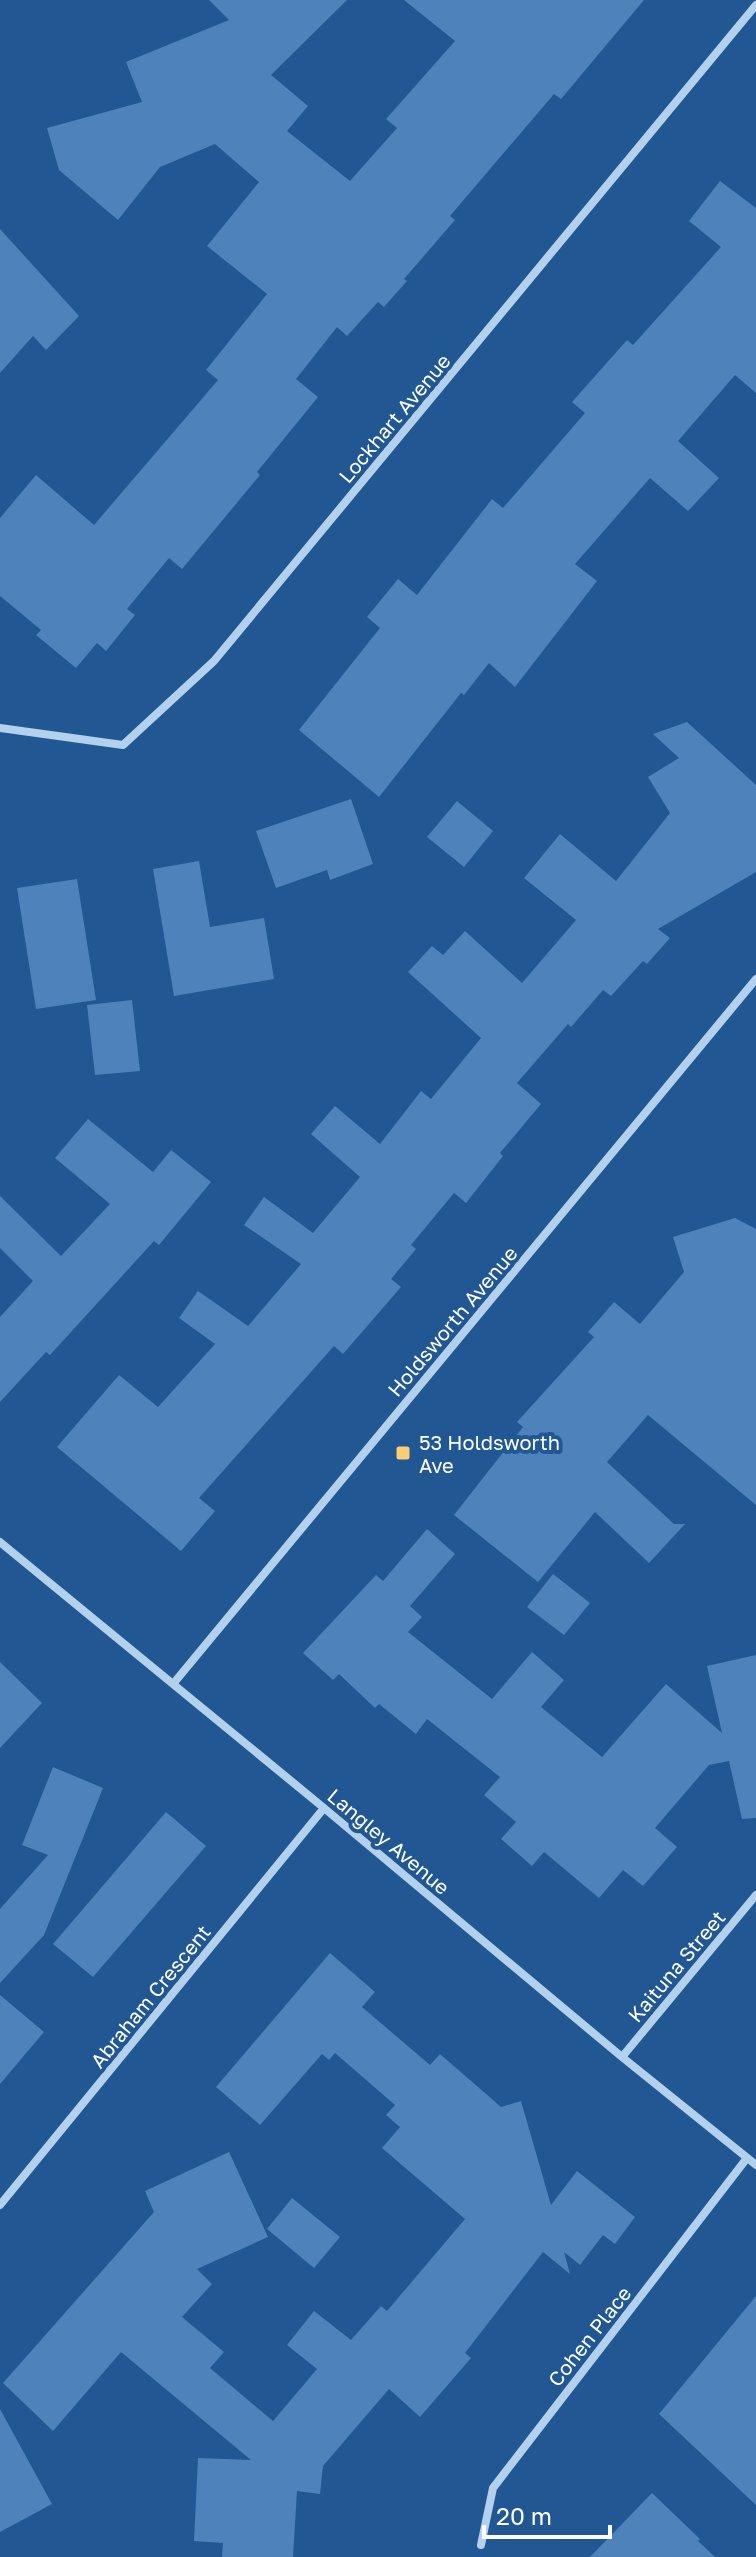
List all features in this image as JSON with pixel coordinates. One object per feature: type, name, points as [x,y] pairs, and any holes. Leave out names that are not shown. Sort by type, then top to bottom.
[{"type":"street","name":"Lockhart Avenue","points":[[0,728],[123,745],[214,661],[756,5]]},
{"type":"street","name":"Holdsworth Avenue","points":[[173,1684],[756,979]]},
{"type":"street","name":"Langley Avenue","points":[[0,1542],[756,2165]]},
{"type":"street","name":"Abraham Crescent","points":[[0,2205],[324,1808]]},
{"type":"street","name":"Kaituna Street","points":[[622,2057],[756,1895]]},
{"type":"street","name":"Cohen Place","points":[[481,2545],[493,2488],[747,2158]]},
{"type":"building","points":[[209,0],[347,0],[271,75],[308,106],[287,131],[350,181],[397,128],[386,119],[455,41],[404,0],[644,0],[561,99],[554,94],[450,216],[455,220],[384,307],[378,302],[347,336],[337,327],[296,379],[318,397],[257,472],[260,475],[182,569],[169,558],[127,609],[135,615],[106,651],[97,643],[76,668],[36,635],[41,630],[0,596],[0,518],[36,475],[94,525],[218,380],[206,370],[267,294],[207,246],[259,182],[215,144],[160,167],[118,220],[59,170],[47,128],[142,102],[126,62],[229,20]]},
{"type":"building","points":[[720,181],[756,208],[756,393],[735,375],[678,441],[719,478],[688,511],[650,478],[575,564],[597,581],[515,687],[489,663],[464,695],[461,693],[379,797],[299,730],[380,628],[367,617],[398,579],[417,595],[492,499],[503,508],[585,413],[572,402],[627,340],[633,345],[721,247],[689,221]]},
{"type":"building","points":[[0,229],[79,316],[46,350],[33,336],[0,373]]},
{"type":"building","points":[[687,722],[756,785],[756,872],[658,929],[670,938],[647,964],[643,961],[611,996],[603,990],[571,1027],[568,1024],[517,1083],[541,1104],[500,1153],[503,1156],[466,1203],[454,1193],[411,1245],[416,1249],[391,1279],[401,1287],[343,1354],[334,1346],[199,1498],[215,1511],[181,1551],[57,1447],[119,1375],[158,1407],[215,1344],[179,1318],[198,1291],[248,1326],[301,1264],[244,1225],[264,1197],[313,1233],[360,1177],[311,1134],[335,1106],[380,1144],[421,1091],[431,1099],[481,1038],[408,972],[432,946],[443,955],[465,931],[522,983],[576,920],[524,878],[560,834],[616,881],[670,813],[648,777],[679,758],[653,734]]},
{"type":"building","points":[[351,799],[373,864],[330,880],[327,870],[276,888],[256,831]]},
{"type":"building","points":[[457,801],[493,831],[464,867],[427,837]]},
{"type":"building","points":[[199,861],[210,927],[264,918],[274,979],[174,996],[153,869]]},
{"type":"building","points":[[77,879],[96,1000],[36,1009],[17,888]]},
{"type":"building","points":[[132,1000],[140,1071],[95,1075],[87,1005]]},
{"type":"building","points":[[88,1119],[153,1172],[171,1150],[211,1182],[159,1245],[154,1241],[50,1355],[46,1352],[0,1402],[0,1317],[33,1281],[0,1248],[0,1196],[61,1256],[110,1204],[55,1158]]},
{"type":"building","points":[[735,1218],[756,1229],[756,1505],[648,1415],[607,1462],[674,1524],[685,1524],[649,1563],[595,1512],[538,1582],[454,1515],[523,1427],[517,1422],[594,1337],[588,1332],[614,1302],[640,1324],[684,1272],[673,1237]]},
{"type":"building","points":[[427,1529],[455,1554],[410,1606],[422,1617],[408,1632],[492,1699],[532,1652],[564,1680],[541,1707],[602,1757],[666,1684],[722,1733],[707,1666],[756,1655],[756,1818],[742,1819],[729,1761],[709,1765],[655,1828],[677,1847],[643,1886],[623,1870],[599,1898],[544,1852],[532,1866],[501,1839],[516,1822],[484,1795],[500,1777],[427,1719],[416,1734],[379,1704],[375,1708],[339,1674],[333,1680],[303,1653],[376,1575],[383,1581]]},
{"type":"building","points":[[553,1574],[590,1603],[564,1635],[527,1607]]},
{"type":"building","points":[[0,1662],[42,1703],[0,1748]]},
{"type":"building","points":[[53,1767],[103,1788],[44,1935],[0,1983],[0,1909],[48,1855],[22,1845]]},
{"type":"building","points":[[166,1812],[206,1846],[93,1977],[53,1944]]},
{"type":"building","points":[[330,1953],[375,1992],[362,2007],[430,2065],[440,2054],[501,2107],[521,2101],[551,2205],[577,2171],[635,2217],[615,2244],[603,2235],[580,2265],[564,2252],[570,2274],[543,2252],[465,2353],[471,2358],[420,2417],[389,2389],[323,2466],[320,2494],[297,2491],[293,2557],[222,2557],[223,2543],[194,2541],[198,2458],[251,2460],[121,2352],[53,2431],[3,2383],[154,2212],[145,2191],[229,2152],[268,2237],[197,2269],[212,2284],[182,2317],[224,2352],[210,2368],[273,2421],[317,2369],[287,2345],[314,2311],[351,2340],[381,2306],[387,2311],[465,2219],[382,2148],[400,2127],[386,2115],[395,2105],[335,2053],[329,2060],[322,2054],[260,2125],[216,2087]]},
{"type":"building","points":[[0,1995],[44,2032],[0,2084]]},
{"type":"building","points":[[292,2198],[340,2237],[314,2268],[267,2229]]},
{"type":"building","points":[[756,2296],[756,2505],[659,2414]]},
{"type":"building","points":[[0,2409],[52,2504],[0,2532]]},
{"type":"building","points":[[652,2493],[700,2539],[698,2541],[715,2557],[590,2557]]},
{"type":"place","name":"53 Holdsworth Ave","points":[[403,1453]]}]
